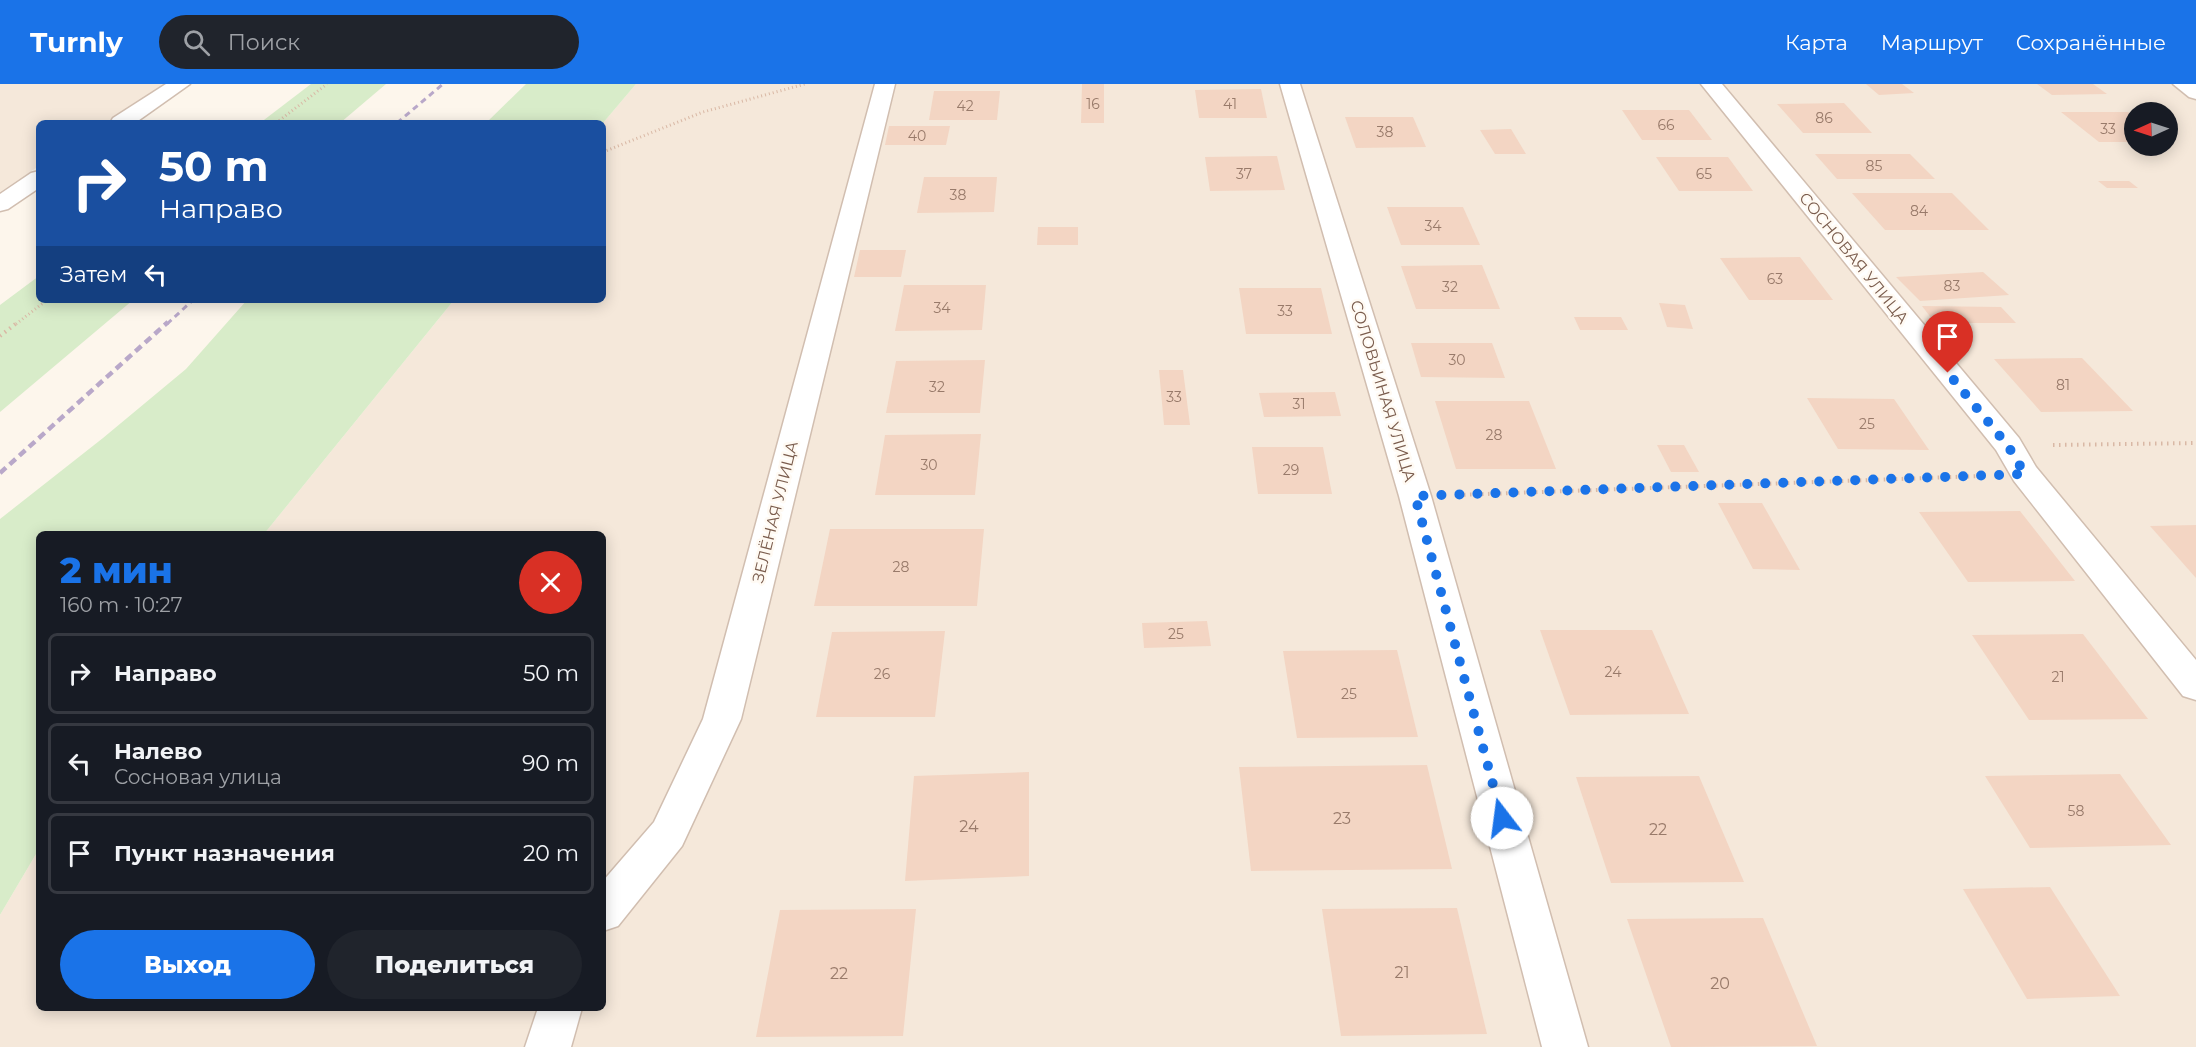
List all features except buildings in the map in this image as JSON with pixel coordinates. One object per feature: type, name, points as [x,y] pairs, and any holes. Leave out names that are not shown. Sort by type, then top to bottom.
[{"type":"street","points":[[126,120],[180,84]]},
{"type":"street","name":"ЗЕЛЁНАЯ УЛИЦА","points":[[606,908],[668,834],[722,718],[885,84]]},
{"type":"street","name":"СОЛОВЬИНАЯ УЛИЦА","points":[[1290,84],[1415,496],[1565,1047]]},
{"type":"street","name":"СОСНОВАЯ УЛИЦА","points":[[1712,84],[2008,446],[2025,474],[2196,686]]},
{"type":"street","points":[[2183,84],[2196,93]]},
{"type":"street","points":[[0,204],[36,180]]},
{"type":"street","points":[[548,1047],[559,1011]]},
{"type":"path","points":[[280,120],[327,84]]},
{"type":"path","points":[[606,151],[703,112],[806,84]]},
{"type":"path","points":[[0,336],[43,303]]},
{"type":"path","points":[[2008,446],[2196,442]]},
{"type":"path","points":[[1415,496],[2025,474]]},
{"type":"shaded area","points":[[0,84],[164,84],[110,120],[36,120],[36,168],[0,192]]},
{"type":"shaded area","points":[[636,84],[2196,84],[2196,1047],[0,1047],[0,915],[36,854],[36,1011],[606,1011],[606,531],[266,531],[452,303],[606,303],[606,120]]},
{"type":"green space","points":[[311,84],[386,84],[344,120],[264,120]]},
{"type":"green space","points":[[526,84],[636,84],[606,120],[489,120]]},
{"type":"green space","points":[[36,278],[36,303],[129,303],[0,412],[0,305]]},
{"type":"green space","points":[[244,303],[452,303],[266,531],[36,531],[36,854],[0,915],[0,519],[186,369]]},
{"type":"railway","points":[[401,120],[443,84]]},
{"type":"railway","points":[[167,324],[190,303]]},
{"type":"railway","points":[[0,473],[168,322]]},
{"type":"route","points":[[1502,818],[1415,496],[2025,474],[2008,446],[1948,373]]}]
